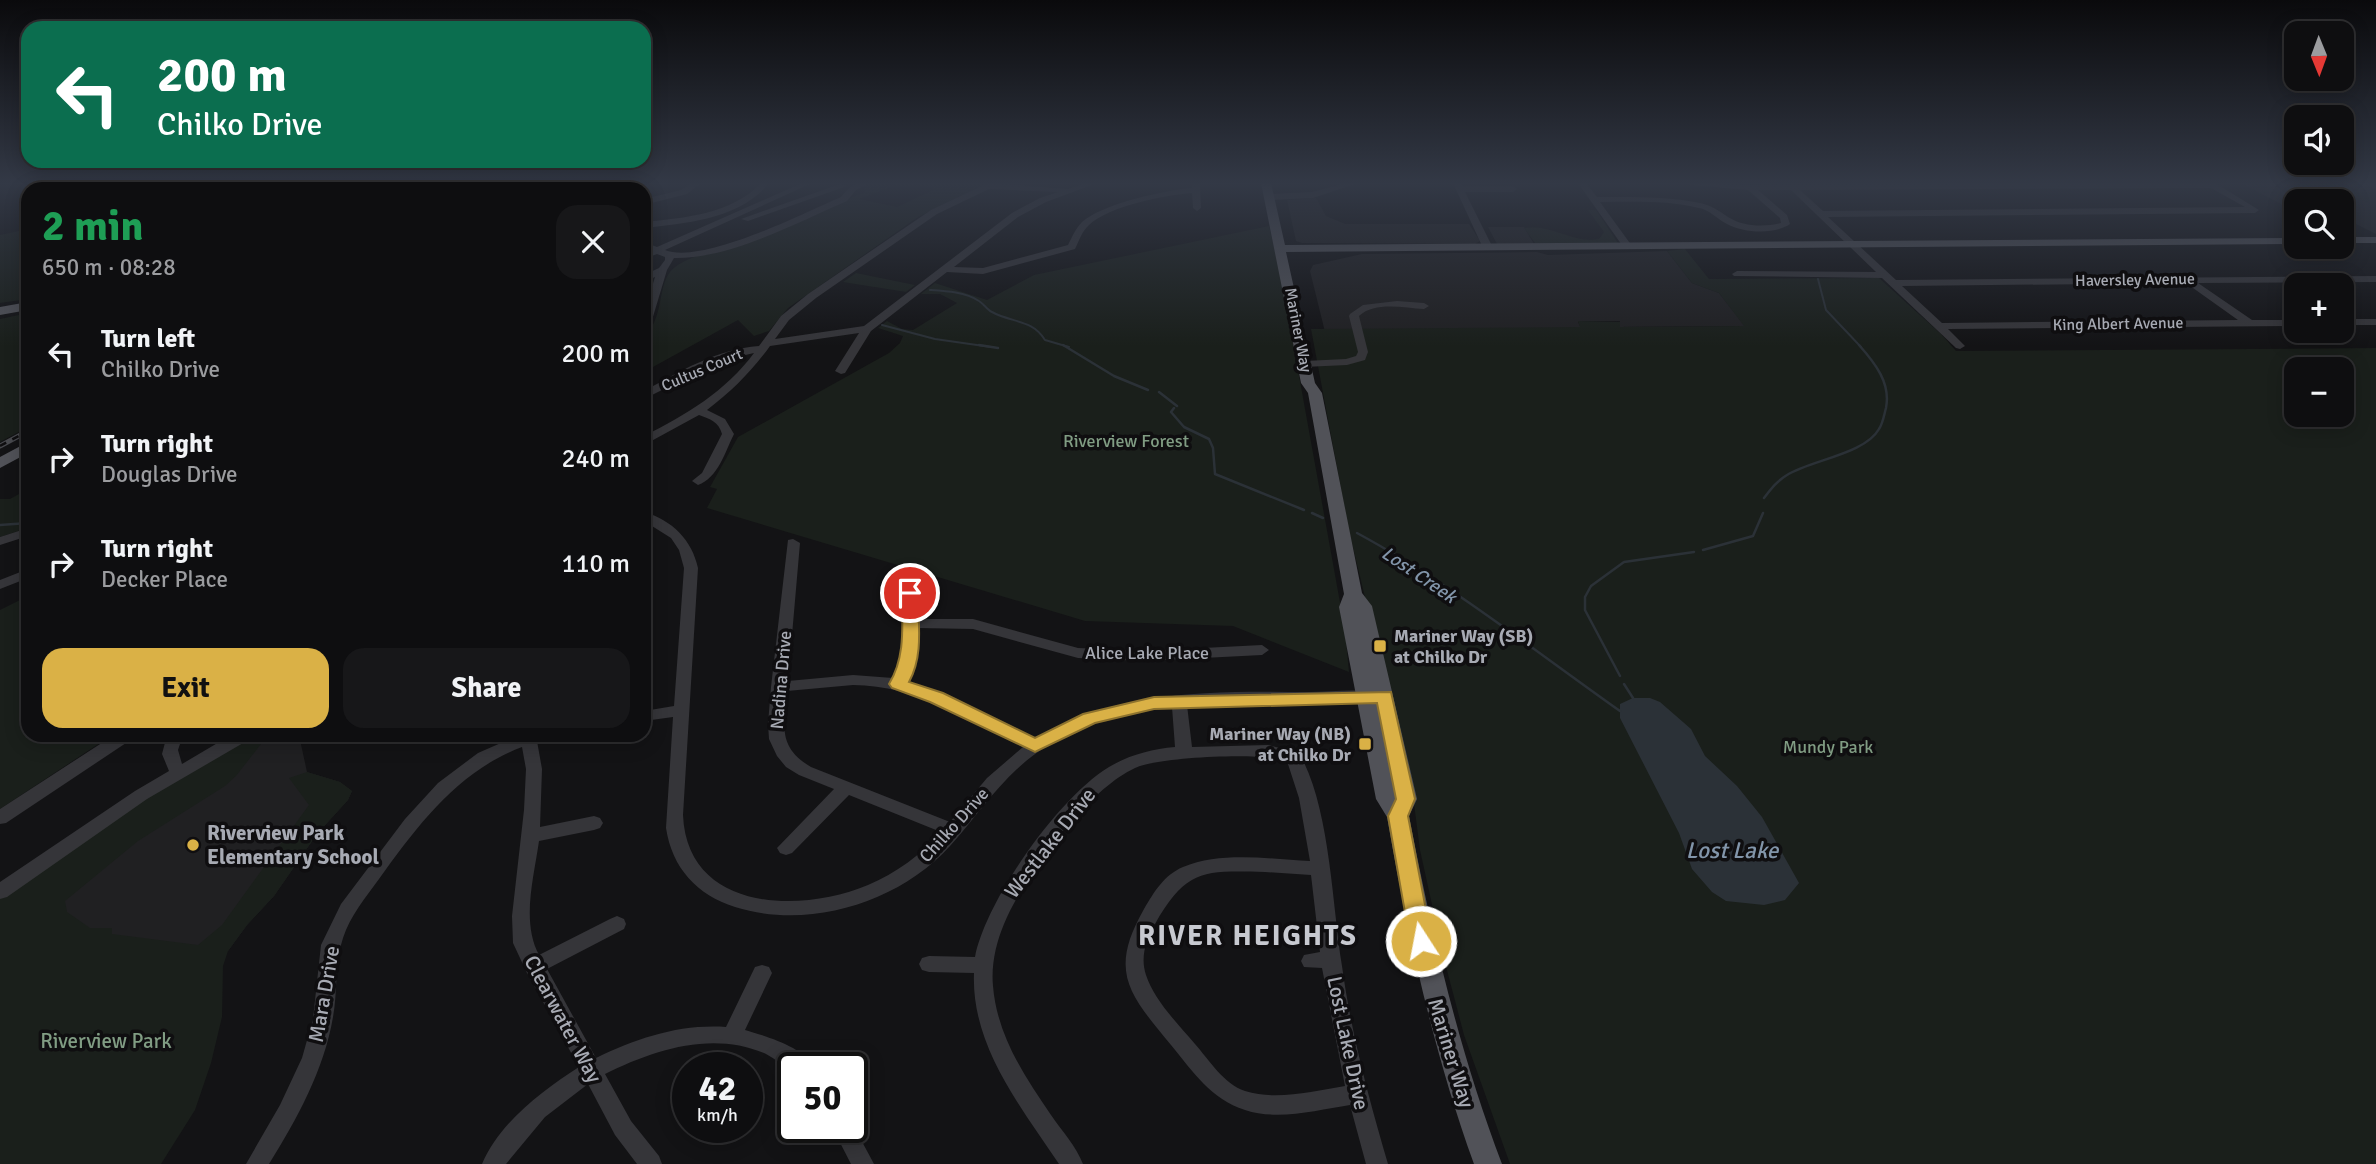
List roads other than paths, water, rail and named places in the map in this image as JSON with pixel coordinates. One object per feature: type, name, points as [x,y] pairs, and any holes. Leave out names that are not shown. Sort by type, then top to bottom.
[{"type":"main road","name":"Mariner Way","points":[[1285,237],[1310,364],[1308,383],[1315,393],[1353,594],[1363,606],[1387,799],[1398,816],[1421,941],[1445,1042],[1488,1164]]},
{"type":"main road","points":[[2354,240],[2376,240]]},
{"type":"main road","points":[[1288,249],[2284,241]]},
{"type":"main road","points":[[0,311],[21,307]]},
{"type":"main road","points":[[0,457],[21,448]]},
{"type":"main road","points":[[0,463],[21,450]]},
{"type":"street","points":[[651,253],[688,237]]},
{"type":"street","points":[[691,256],[753,237]]},
{"type":"street","points":[[651,437],[699,411],[737,381],[785,318],[812,296],[897,237]]},
{"type":"street","points":[[841,371],[867,329],[986,237]]},
{"type":"street","points":[[944,269],[983,271],[1072,247],[1078,237]]},
{"type":"street","points":[[1483,237],[1488,248]]},
{"type":"street","points":[[1621,237],[1627,246]]},
{"type":"street","points":[[1846,237],[1961,346]]},
{"type":"street","points":[[651,248],[669,255],[707,257]]},
{"type":"street","points":[[651,307],[662,270],[670,260],[669,255]]},
{"type":"street","points":[[651,276],[662,270]]},
{"type":"street","name":"Haversley Avenue","points":[[1737,274],[1890,279],[2376,278]]},
{"type":"street","points":[[2187,280],[2249,323]]},
{"type":"street","points":[[1310,364],[1350,362],[1362,356],[1354,318],[1358,310],[1376,306],[1424,306]]},
{"type":"street","points":[[2354,322],[2376,322]]},
{"type":"street","name":"King Albert Avenue","points":[[1940,326],[2284,323]]},
{"type":"street","name":"Cultus Court","points":[[651,393],[723,357],[764,346],[867,329]]},
{"type":"street","points":[[698,481],[707,475],[728,433],[720,419],[699,411]]},
{"type":"street","name":"Chilko Drive","points":[[651,520],[673,533],[684,546],[690,562],[674,815],[675,842],[683,861],[692,873],[725,895],[755,905],[789,908],[822,905],[880,888],[932,854],[999,776],[1035,746],[1068,727],[1102,714],[1144,704],[1179,701],[1376,697]]},
{"type":"street","points":[[0,541],[21,534]]},
{"type":"street","name":"Nadina Drive","points":[[793,543],[775,728],[781,749],[795,766],[953,830]]},
{"type":"street","points":[[0,585],[21,576]]},
{"type":"street","points":[[898,684],[910,659],[912,580]]},
{"type":"street","name":"Alice Lake Place","points":[[911,623],[970,624],[1076,659],[1262,650]]},
{"type":"street","points":[[779,687],[848,680],[898,684],[937,697],[1035,746]]},
{"type":"street","points":[[1179,701],[1184,753]]},
{"type":"street","points":[[651,715],[681,710]]},
{"type":"street","points":[[0,818],[115,742]]},
{"type":"street","points":[[172,742],[168,753],[170,761],[179,772]]},
{"type":"street","points":[[0,892],[118,810],[232,742]]},
{"type":"street","name":"Mara Drive","points":[[257,1164],[288,1111],[313,1053],[324,1012],[330,947],[343,916],[436,792],[476,762],[518,742]]},
{"type":"street","name":"Clearwater Way","points":[[530,742],[533,790],[520,927],[523,943],[622,1128],[651,1164]]},
{"type":"street","name":"Westlake Drive","points":[[1072,1164],[1002,1054],[989,1021],[983,965],[993,926],[1009,893],[1082,796],[1101,780],[1131,762],[1184,753],[1267,751],[1293,757]]},
{"type":"street","name":"Lost Lake Drive","points":[[1293,757],[1302,778],[1318,868],[1321,960],[1377,1164]]},
{"type":"street","points":[[786,848],[798,839],[846,788]]},
{"type":"street","points":[[529,836],[594,823]]},
{"type":"street","points":[[1318,868],[1217,867],[1181,876],[1167,889],[1140,932],[1134,950],[1134,967],[1147,995],[1217,1085],[1231,1096],[1249,1102],[1269,1104],[1357,1094]]},
{"type":"street","points":[[534,967],[617,925]]},
{"type":"street","points":[[929,964],[983,965]]},
{"type":"street","points":[[732,1035],[762,974]]},
{"type":"street","points":[[493,1164],[532,1115],[589,1070],[620,1055],[656,1042],[694,1036],[732,1035],[773,1047],[780,1052]]},
{"type":"street","points":[[852,1143],[863,1164]]},
{"type":"water","name":"Lost Lake","points":[[1633,698],[1650,698],[1660,702],[1691,729],[1705,756],[1737,786],[1762,817],[1799,883],[1785,900],[1764,905],[1726,901],[1712,892],[1692,869],[1679,833],[1620,718],[1620,704]]},
{"type":"waterway","points":[[1818,279],[1826,310],[1861,347]]},
{"type":"waterway","name":"Lost Creek","points":[[930,290],[955,292],[974,298],[999,316],[1028,325],[1045,340],[1064,345]]},
{"type":"waterway","points":[[882,325],[935,339],[991,347]]},
{"type":"waterway","points":[[979,345],[998,348]]},
{"type":"waterway","name":"Lost Creek","points":[[1064,345],[1069,347]]},
{"type":"waterway","name":"Lost Creek","points":[[1064,345],[1114,376],[1148,390]]},
{"type":"waterway","points":[[1764,498],[1787,475],[1850,451],[1872,438],[1879,429],[1886,408],[1886,390],[1876,366],[1859,345]]},
{"type":"waterway","name":"Lost Creek","points":[[1159,392],[1177,406]]},
{"type":"waterway","name":"Lost Creek","points":[[1174,408],[1171,412],[1184,427],[1209,439],[1213,448],[1215,474],[1304,510]]},
{"type":"waterway","name":"Lost Creek","points":[[1312,513],[1323,518]]},
{"type":"waterway","points":[[1703,550],[1753,536],[1763,513]]},
{"type":"waterway","points":[[0,525],[21,524]]},
{"type":"waterway","name":"Lost Creek","points":[[1357,533],[1458,595],[1620,711]]},
{"type":"waterway","points":[[1620,676],[1585,610],[1585,597],[1591,586],[1624,562],[1694,552]]},
{"type":"waterway","points":[[1624,684],[1633,698]]},
{"type":"railway","points":[[0,446],[21,435]]},
{"type":"place","name":"Mariner Way (SB) at Chilko Dr","points":[[1380,646]]},
{"type":"place","name":"Mariner Way (NB) at Chilko Dr","points":[[1365,744]]},
{"type":"place","name":"Riverview Park Elementary School","points":[[193,845]]},
{"type":"district","name":"RIVER HEIGHTS","points":[[1248,936]]},
{"type":"park label","name":"Riverview Forest","points":[[1126,441]]},
{"type":"park label","name":"Mundy Park","points":[[1828,747]]},
{"type":"park label","name":"Riverview Park","points":[[106,1041]]}]
